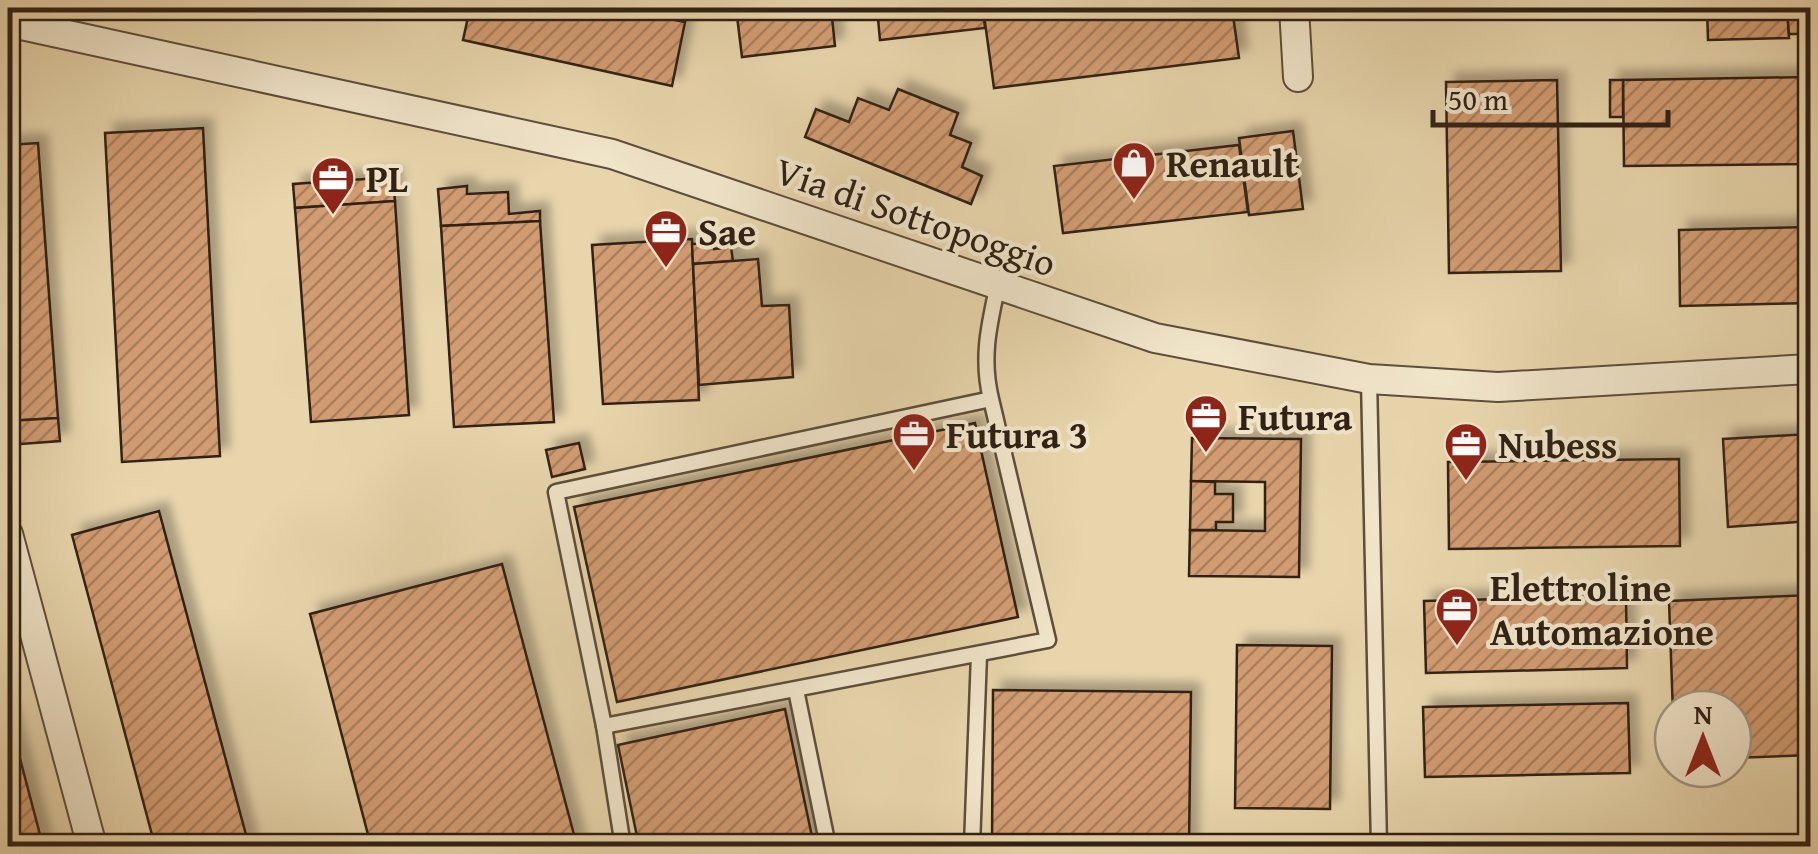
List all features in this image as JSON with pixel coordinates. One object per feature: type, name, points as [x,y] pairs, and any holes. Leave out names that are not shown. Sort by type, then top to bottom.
[{"type":"street","points":[[1294,8],[1298,76]]},
{"type":"street","name":"Via di Sottopoggio","points":[[8,22],[612,154],[1156,338],[1369,379],[1498,387],[1810,369]]},
{"type":"street","points":[[8,534],[92,846]]},
{"type":"lane","points":[[604,726],[1048,640],[991,399],[984,348],[998,284]]},
{"type":"lane","points":[[1369,379],[1379,846]]},
{"type":"lane","points":[[623,846],[604,726],[556,492],[991,399]]},
{"type":"lane","points":[[972,846],[979,654]]},
{"type":"lane","points":[[796,690],[828,846]]},
{"type":"lane","points":[[1224,845],[1315,846]]},
{"type":"building","points":[[470,8],[667,8],[665,18],[685,22],[672,86],[463,40]]},
{"type":"building","points":[[736,8],[831,8],[835,46],[742,57]]},
{"type":"building","points":[[877,8],[983,8],[985,28],[880,40]]},
{"type":"building","points":[[983,8],[1232,8],[1239,58],[994,88]]},
{"type":"building","points":[[1707,8],[1787,8],[1789,38],[1708,40]]},
{"type":"building","points":[[1787,8],[1810,8],[1810,34],[1789,34]]},
{"type":"building","points":[[1810,77],[1810,164],[1624,166],[1623,80]]},
{"type":"building","points":[[1557,80],[1561,271],[1449,273],[1446,82]]},
{"type":"building","points":[[1610,80],[1623,80],[1623,117],[1610,117]]},
{"type":"building","points":[[898,89],[958,113],[950,135],[971,143],[962,167],[982,176],[971,204],[805,137],[816,109],[849,122],[858,98],[889,110]]},
{"type":"building","points":[[203,128],[220,456],[122,462],[105,133]]},
{"type":"building","points":[[1293,131],[1303,209],[1249,215],[1239,138]]},
{"type":"building","points":[[38,143],[58,418],[8,421],[8,145]]},
{"type":"building","points":[[1239,145],[1248,212],[1063,233],[1054,166]]},
{"type":"building","points":[[393,177],[395,201],[295,208],[293,184]]},
{"type":"building","points":[[467,186],[467,194],[508,192],[509,214],[540,211],[540,221],[441,226],[438,189]]},
{"type":"building","points":[[395,201],[409,415],[311,422],[295,208]]},
{"type":"building","points":[[540,221],[554,422],[454,427],[441,226]]},
{"type":"building","points":[[1810,227],[1810,303],[1680,306],[1679,230]]},
{"type":"building","points":[[692,239],[699,400],[603,404],[592,245]]},
{"type":"building","points":[[714,243],[714,249],[731,247],[733,261],[693,264],[692,244]]},
{"type":"building","points":[[758,259],[762,306],[789,305],[793,377],[699,385],[693,264]]},
{"type":"building","points":[[58,418],[60,441],[8,445],[8,421]]},
{"type":"building","points":[[975,423],[1018,617],[617,702],[574,507]]},
{"type":"building","points":[[1810,434],[1810,521],[1728,527],[1723,439]]},
{"type":"building","points":[[1192,438],[1301,439],[1299,577],[1189,576],[1190,530],[1265,531],[1265,482],[1191,481]]},
{"type":"building","points":[[579,443],[585,469],[552,477],[546,450]]},
{"type":"building","points":[[1679,459],[1680,546],[1449,549],[1448,462]]},
{"type":"building","points":[[1191,481],[1215,482],[1215,494],[1233,494],[1233,522],[1216,522],[1216,530],[1190,530]]},
{"type":"building","points":[[159,511],[249,846],[155,846],[72,535]]},
{"type":"building","points":[[502,564],[577,846],[371,846],[310,614]]},
{"type":"building","points":[[1810,595],[1810,755],[1753,757],[1753,689],[1672,689],[1669,601]]},
{"type":"building","points":[[1626,596],[1627,668],[1426,673],[1424,601]]},
{"type":"building","points":[[1237,645],[1332,646],[1330,809],[1235,808]]},
{"type":"building","points":[[993,690],[1191,692],[1189,846],[992,846]]},
{"type":"building","points":[[1628,703],[1630,773],[1425,777],[1423,707]]},
{"type":"building","points":[[785,709],[814,846],[639,846],[618,745]]},
{"type":"building","points":[[8,713],[43,846],[8,846]]},
{"type":"place","name":"Renault","points":[[1134,201]]},
{"type":"place","name":"PL","points":[[333,216]]},
{"type":"place","name":"Sae","points":[[666,269]]},
{"type":"place","name":"Futura","points":[[1206,454]]},
{"type":"place","name":"Futura 3","points":[[914,472]]},
{"type":"place","name":"Nubess","points":[[1466,482]]},
{"type":"place","name":"Elettroline Automazione","points":[[1457,647]]}]
